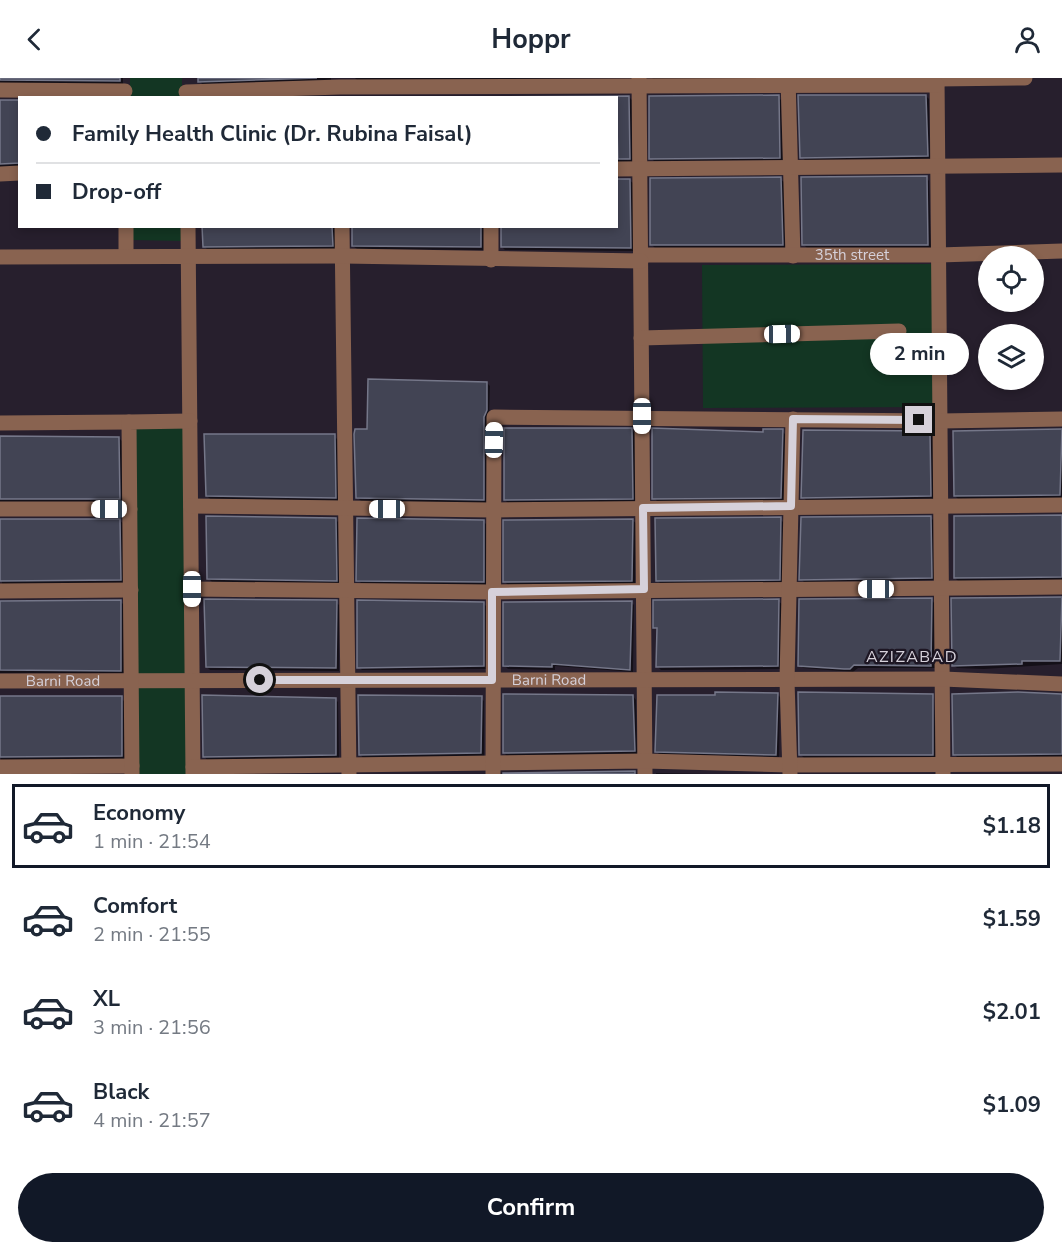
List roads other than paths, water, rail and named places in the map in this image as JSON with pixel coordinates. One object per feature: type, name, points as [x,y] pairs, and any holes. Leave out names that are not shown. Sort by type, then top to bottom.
[{"type":"street","points":[[186,89],[490,88],[639,82],[937,81],[1025,78]]},
{"type":"street","points":[[788,81],[792,256]]},
{"type":"street","points":[[937,81],[943,768]]},
{"type":"street","points":[[639,82],[645,768]]},
{"type":"street","points":[[0,90],[125,89]]},
{"type":"street","points":[[618,169],[1062,165]]},
{"type":"street","points":[[0,174],[18,173]]},
{"type":"street","points":[[126,228],[126,256]]},
{"type":"street","points":[[188,228],[193,771],[943,768],[1062,764]]},
{"type":"street","points":[[342,228],[349,769]]},
{"type":"street","points":[[491,228],[491,260]]},
{"type":"street","name":"35th street","points":[[0,257],[343,256],[491,260],[939,255],[1062,251]]},
{"type":"street","points":[[641,338],[899,331]]},
{"type":"street","points":[[493,768],[494,417],[1062,419]]},
{"type":"street","points":[[790,769],[787,681],[793,419]]},
{"type":"street","points":[[0,423],[190,421]]},
{"type":"street","points":[[0,767],[132,770],[129,422]]},
{"type":"street","points":[[191,506],[492,510],[1062,505]]},
{"type":"street","points":[[0,509],[130,509]]},
{"type":"street","points":[[192,589],[492,592],[1062,587]]},
{"type":"street","points":[[0,591],[131,590]]},
{"type":"street","name":"Barni Road","points":[[0,681],[943,679],[1062,684]]},
{"type":"district","name":"AZIZABAD","points":[[912,656]]}]
